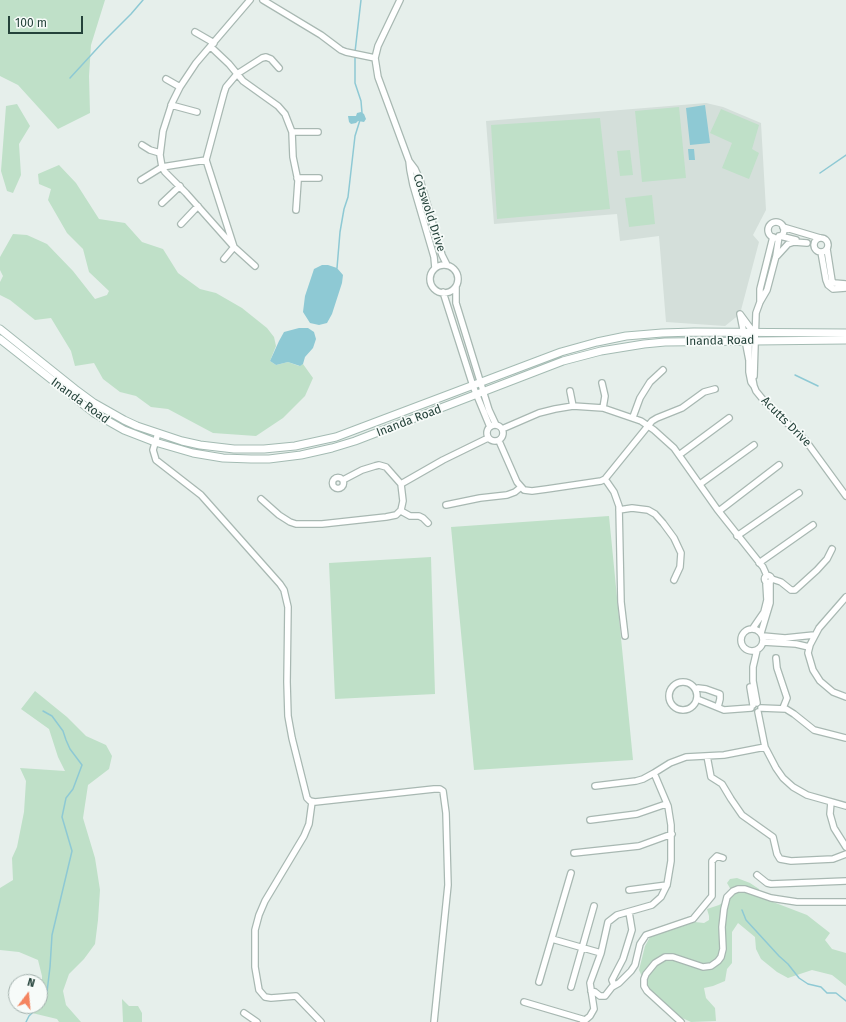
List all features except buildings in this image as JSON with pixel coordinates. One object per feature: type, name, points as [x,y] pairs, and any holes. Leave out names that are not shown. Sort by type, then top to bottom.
[{"type":"main road","name":"Inanda Road","points":[[0,329],[94,403],[137,426],[182,441],[221,448],[264,449],[295,446],[322,441],[349,433],[561,352],[626,336],[662,333],[846,333]]},
{"type":"main road","name":"Inanda Road","points":[[0,338],[94,413],[124,430],[155,442],[193,453],[223,458],[269,459],[301,455],[355,442],[563,361],[601,351],[651,343],[749,340],[846,340]]},
{"type":"street","points":[[250,0],[196,63],[180,87],[171,105],[163,131],[160,153],[162,167],[218,230],[255,266]]},
{"type":"street","points":[[263,0],[321,35],[341,50],[375,58],[383,35],[400,0]]},
{"type":"street","points":[[194,32],[212,45],[243,81],[278,106],[285,114],[292,132],[293,157],[298,191],[296,210]]},
{"type":"street","points":[[234,247],[206,160],[226,87],[237,74],[266,57],[271,59],[279,68]]},
{"type":"street","name":"Cotswold Drive","points":[[375,58],[378,77],[409,161],[412,182],[434,257],[435,268]]},
{"type":"street","points":[[166,79],[180,87]]},
{"type":"street","points":[[171,105],[197,112]]},
{"type":"street","points":[[292,132],[318,132]]},
{"type":"street","points":[[142,145],[150,150],[160,153]]},
{"type":"street","points":[[141,180],[162,167],[206,160]]},
{"type":"street","name":"Cotswold Drive","points":[[409,161],[420,180],[442,255],[447,265]]},
{"type":"street","points":[[297,178],[319,178]]},
{"type":"street","points":[[412,182],[420,180]]},
{"type":"street","points":[[162,203],[180,186]]},
{"type":"street","points":[[181,224],[198,206]]},
{"type":"street","points":[[422,215],[430,212]]},
{"type":"street","points":[[821,252],[815,249],[814,245],[770,235],[768,231],[770,224],[777,222],[782,227],[827,242],[832,281],[834,283],[846,284]]},
{"type":"street","points":[[218,230],[227,225]]},
{"type":"street","points":[[760,302],[760,289],[778,236],[783,231],[782,227]]},
{"type":"street","points":[[754,386],[756,313],[767,290],[776,256],[778,236]]},
{"type":"street","points":[[814,245],[816,240],[821,239]]},
{"type":"street","points":[[776,256],[788,244],[794,242],[807,243]]},
{"type":"street","points":[[224,259],[234,247]]},
{"type":"street","points":[[821,252],[827,249]]},
{"type":"street","points":[[821,252],[828,285],[834,289],[846,288]]},
{"type":"street","points":[[456,287],[450,291],[443,292],[434,289],[430,281],[432,272],[435,268],[447,265],[455,270],[457,274],[456,303],[480,383],[480,394]]},
{"type":"street","points":[[443,292],[473,386],[480,394],[488,410],[493,426]]},
{"type":"street","points":[[750,332],[751,329],[740,314],[754,386]]},
{"type":"street","name":"Acutts Drive","points":[[750,332],[749,372],[754,386],[765,402],[806,440],[846,496]]},
{"type":"street","points":[[633,417],[640,398],[650,382],[663,370]]},
{"type":"street","points":[[602,383],[605,396],[603,408]]},
{"type":"street","points":[[499,441],[514,476],[521,487],[526,490],[590,483],[605,479],[658,416],[682,408],[704,392],[715,389]]},
{"type":"street","points":[[570,391],[573,406]]},
{"type":"street","points":[[493,426],[502,429],[539,413],[573,406],[603,408],[633,417],[649,426],[671,445],[719,512],[759,563],[769,580],[770,603],[762,637],[762,645],[757,650],[754,660],[753,674],[756,707]]},
{"type":"street","points":[[679,455],[729,418]]},
{"type":"street","points":[[493,426],[487,432],[488,438],[493,442],[499,441],[504,434],[502,429]]},
{"type":"street","points":[[158,433],[153,453],[156,460],[202,495],[284,590],[288,607],[287,682],[289,720],[307,798],[312,802],[434,789],[440,789],[443,791],[446,813],[448,885],[434,1022]]},
{"type":"street","points":[[402,484],[443,460],[488,438]]},
{"type":"street","points":[[700,484],[754,445]]},
{"type":"street","points":[[261,499],[284,519],[294,524],[322,524],[386,517],[396,515],[401,511],[403,501],[402,484],[388,468],[379,465],[362,470],[343,480]]},
{"type":"street","points":[[719,512],[779,465]]},
{"type":"street","points":[[605,479],[614,492],[619,510],[621,597],[625,636]]},
{"type":"street","points":[[446,505],[507,495],[516,492],[521,487]]},
{"type":"street","points":[[737,536],[799,493]]},
{"type":"street","points":[[619,510],[636,508],[648,510],[655,514],[663,523],[674,538],[681,553],[680,567],[674,580]]},
{"type":"street","points":[[401,511],[410,516],[422,517],[428,523]]},
{"type":"street","points":[[759,563],[813,525]]},
{"type":"street","points":[[769,580],[780,582],[791,590],[795,590],[822,565],[832,549]]},
{"type":"street","points":[[757,650],[746,650],[741,644],[740,636],[745,630],[752,628],[764,610],[769,580]]},
{"type":"street","points":[[846,597],[824,621],[814,635],[808,653],[813,670],[820,681],[833,692],[846,697]]},
{"type":"street","points":[[752,628],[762,637],[809,647]]},
{"type":"street","points":[[762,637],[785,638],[814,635]]},
{"type":"street","points":[[749,651],[750,686],[765,747],[778,772],[793,787],[807,794],[846,806]]},
{"type":"street","points":[[776,658],[777,668],[787,698],[783,708]]},
{"type":"street","points":[[688,682],[696,689],[698,695],[697,699],[696,703],[689,709],[681,710],[673,706],[669,698],[670,690],[676,683],[688,682]]},
{"type":"street","points":[[696,689],[706,689],[720,694],[718,707]]},
{"type":"street","points":[[697,699],[727,710],[756,707],[783,708],[794,714],[814,730],[846,738]]},
{"type":"street","points":[[595,786],[640,780],[677,760],[690,757],[728,755],[765,747]]},
{"type":"street","points":[[707,756],[711,777],[722,784],[742,815],[773,837],[777,854],[780,859],[791,861],[832,859],[846,854]]},
{"type":"street","points":[[524,1002],[584,1021],[594,1009],[590,985],[601,953],[608,922],[615,916],[646,908],[655,903],[661,897],[667,885],[670,869],[672,834],[666,804],[654,773]]},
{"type":"street","points":[[312,802],[309,824],[304,836],[265,902],[259,915],[255,930],[254,967],[259,990],[265,997],[296,996],[321,1022]]},
{"type":"street","points":[[831,802],[830,814],[834,828],[846,847]]},
{"type":"street","points":[[590,820],[637,814],[666,804]]},
{"type":"street","points":[[574,853],[639,846],[672,834]]},
{"type":"street","points":[[592,991],[600,996],[605,996],[614,986],[619,983],[633,968],[640,944],[646,935],[692,920],[712,894],[712,861],[717,856],[723,858]]},
{"type":"street","points":[[539,982],[570,873]]},
{"type":"street","points":[[757,875],[767,882],[776,884],[846,881]]},
{"type":"street","points":[[629,890],[667,885]]},
{"type":"street","points":[[681,1022],[645,988],[643,983],[644,979],[651,968],[665,957],[673,957],[703,967],[711,966],[718,961],[721,957],[723,949],[722,927],[724,909],[727,897],[735,890],[745,889],[771,898],[797,902],[846,902]]},
{"type":"street","points":[[571,987],[594,906]]},
{"type":"street","points":[[614,986],[612,979],[623,958],[632,930],[629,912]]},
{"type":"street","points":[[552,939],[601,953]]},
{"type":"street","points":[[244,1013],[257,1022]]},
{"type":"shaded area","points":[[706,103],[723,107],[761,123],[766,210],[753,235],[759,242],[740,314],[725,326],[666,322],[659,236],[620,241],[617,214],[494,224],[486,121]]},
{"type":"green space","points":[[0,0],[105,0],[91,45],[89,76],[90,113],[58,129],[18,85],[0,76]]},
{"type":"green space","points":[[17,104],[30,126],[19,144],[21,175],[13,193],[7,191],[1,171],[6,106]]},
{"type":"green space","points":[[679,107],[686,178],[642,182],[635,111]]},
{"type":"green space","points":[[721,109],[759,125],[752,149],[759,153],[749,179],[722,168],[732,143],[710,133]]},
{"type":"green space","points":[[600,118],[610,209],[497,219],[491,125]]},
{"type":"green space","points":[[630,150],[633,175],[620,176],[617,151]]},
{"type":"green space","points":[[59,165],[76,183],[99,219],[125,223],[142,242],[163,249],[178,273],[200,289],[216,293],[242,308],[267,328],[274,337],[276,346],[270,361],[276,365],[288,362],[299,366],[303,364],[313,378],[305,396],[283,418],[256,436],[213,433],[168,409],[151,407],[136,396],[120,392],[103,379],[94,363],[75,366],[71,351],[51,318],[35,320],[10,300],[0,295],[0,282],[3,276],[0,270],[0,257],[13,234],[27,235],[47,244],[73,271],[95,299],[107,295],[109,291],[89,272],[83,249],[67,233],[48,200],[51,189],[39,184],[38,174]]},
{"type":"green space","points":[[652,195],[655,224],[629,227],[625,198]]},
{"type":"green space","points":[[609,516],[633,760],[474,770],[451,527]]},
{"type":"green space","points":[[431,557],[435,694],[335,699],[329,563]]},
{"type":"green space","points":[[35,691],[67,717],[86,736],[106,745],[112,756],[109,769],[88,785],[83,818],[95,858],[100,890],[98,920],[95,944],[84,959],[69,974],[63,991],[66,1005],[81,1022],[59,1022],[57,1019],[36,1014],[48,1014],[48,974],[42,974],[38,960],[19,952],[0,950],[0,888],[13,880],[12,858],[17,847],[24,812],[26,781],[20,768],[65,771],[58,757],[49,729],[21,709]]},
{"type":"green space","points":[[737,878],[750,883],[759,889],[760,897],[807,915],[830,933],[825,940],[832,949],[846,953],[846,986],[832,975],[812,970],[788,978],[777,972],[761,959],[756,949],[755,937],[738,923],[732,932],[732,963],[727,969],[725,981],[704,988],[706,998],[715,1008],[716,1021],[691,1022],[678,1016],[647,988],[639,970],[645,946],[650,937],[695,922],[704,923],[709,920],[707,909],[719,905],[734,895],[727,883],[730,879]]},
{"type":"green space","points":[[122,999],[129,1006],[138,1006],[142,1013],[142,1022],[123,1022]]},
{"type":"water","points":[[705,105],[710,143],[690,145],[686,108]]},
{"type":"water","points":[[361,112],[364,114],[366,119],[364,122],[358,121],[351,124],[349,122],[348,116],[356,116],[357,113]]},
{"type":"water","points":[[688,149],[694,149],[695,160],[689,160]]},
{"type":"water","points":[[322,265],[337,268],[343,275],[342,283],[332,314],[327,323],[319,325],[310,323],[303,312],[305,296],[314,269]]},
{"type":"water","points":[[299,328],[308,328],[314,332],[316,339],[313,348],[305,357],[303,364],[300,366],[288,362],[276,365],[270,361],[284,332]]},
{"type":"waterway","points":[[70,78],[143,0]]},
{"type":"waterway","points":[[355,52],[361,0]]},
{"type":"waterway","points":[[355,56],[355,83],[361,101],[362,113]]},
{"type":"waterway","points":[[337,268],[340,232],[344,209],[348,197],[355,136],[360,120]]},
{"type":"waterway","points":[[820,173],[846,155]]},
{"type":"waterway","points":[[795,375],[818,386]]},
{"type":"waterway","points":[[43,711],[52,716],[63,731],[70,749],[82,765],[73,789],[66,798],[62,817],[72,851],[52,935],[48,984]]},
{"type":"waterway","points":[[742,910],[746,920],[788,964],[799,978],[808,984],[821,987],[827,993],[836,993],[846,1001]]},
{"type":"waterway","points":[[26,1022],[31,1014]]}]
